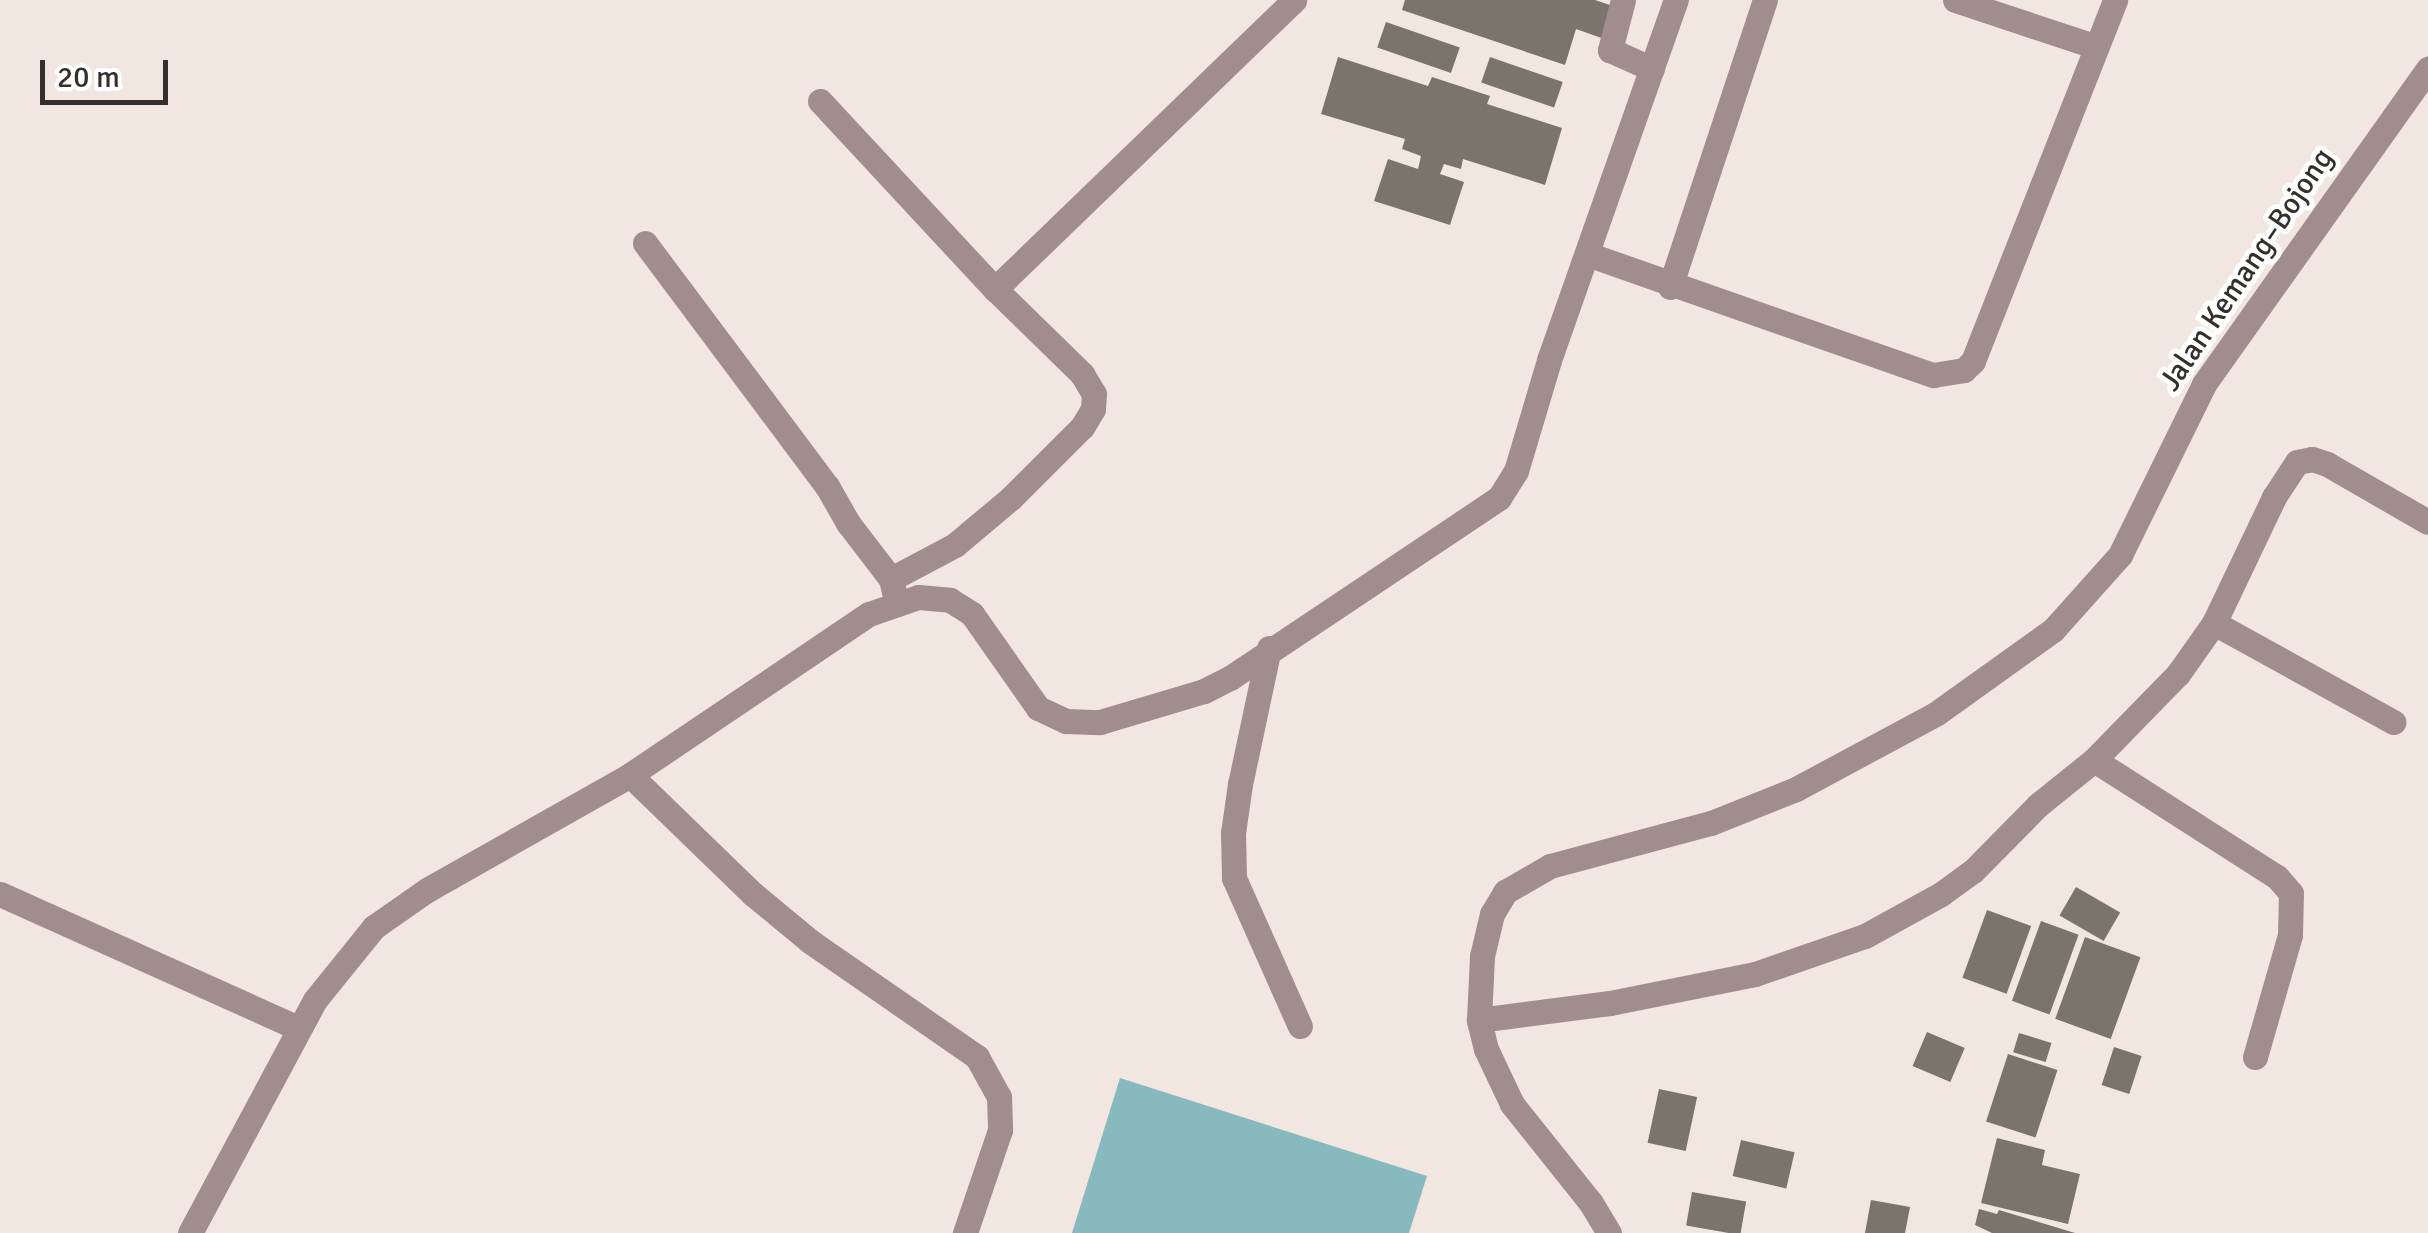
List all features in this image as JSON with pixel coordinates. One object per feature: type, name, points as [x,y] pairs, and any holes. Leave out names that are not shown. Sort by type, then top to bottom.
[{"type":"street","points":[[995,289],[1294,0]]},
{"type":"street","points":[[1623,0],[1610,50],[1652,68]]},
{"type":"street","points":[[645,243],[893,591],[936,597],[962,606],[1038,708],[1066,721],[1100,722],[1204,691],[1499,498],[1516,471],[1548,360],[1676,0]]},
{"type":"street","points":[[1670,287],[1766,0]]},
{"type":"street","points":[[1955,0],[2094,46]]},
{"type":"street","points":[[1588,254],[1670,287],[1932,375],[1964,370],[1973,361],[2115,0]]},
{"type":"street","name":"Jalan Kemang–Bojong","points":[[1609,1233],[1591,1202],[1512,1104],[1496,1076],[1479,1020],[1486,931],[1505,892],[1550,866],[1710,824],[1796,789],[1937,713],[2053,630],[2081,604],[2120,555],[2204,384],[2428,70]]},
{"type":"street","points":[[190,1233],[298,1028],[345,958],[386,918],[630,776],[830,638],[976,529],[1056,456],[1093,409],[1094,394],[1082,374],[995,289],[820,101]]},
{"type":"street","points":[[1479,1020],[1694,989],[1808,958],[1910,914],[1973,871],[2038,805],[2094,760],[2178,674],[2214,623],[2274,497],[2297,462],[2312,459],[2327,464],[2428,522]]},
{"type":"street","points":[[2214,623],[2393,722]]},
{"type":"street","points":[[1269,648],[1232,833],[1234,878],[1300,1026]]},
{"type":"street","points":[[2094,760],[2278,878],[2291,892],[2290,935],[2255,1057]]},
{"type":"street","points":[[630,776],[754,894],[811,942],[977,1058],[999,1097],[1000,1130],[965,1233]]},
{"type":"street","points":[[0,894],[298,1028]]},
{"type":"water","points":[[1120,1078],[1427,1176],[1409,1233],[1072,1233]]},
{"type":"building","points":[[1405,0],[1595,0],[1616,7],[1607,40],[1576,29],[1565,65],[1402,10]]},
{"type":"building","points":[[1386,22],[1460,47],[1451,73],[1377,48]]},
{"type":"building","points":[[1338,57],[1428,86],[1432,77],[1490,96],[1487,104],[1562,128],[1545,185],[1463,159],[1461,169],[1444,164],[1440,174],[1464,182],[1450,225],[1374,201],[1388,159],[1418,169],[1421,156],[1402,149],[1405,139],[1321,114]]},
{"type":"building","points":[[1490,57],[1563,82],[1554,108],[1481,83]]},
{"type":"building","points":[[2076,887],[2120,913],[2104,941],[2060,916]]},
{"type":"building","points":[[1987,910],[2031,926],[2007,994],[1962,978]]},
{"type":"building","points":[[2041,921],[2079,935],[2050,1015],[2012,1001]]},
{"type":"building","points":[[2085,937],[2140,957],[2111,1039],[2055,1019]]},
{"type":"building","points":[[1927,1032],[1965,1048],[1950,1082],[1913,1066]]},
{"type":"building","points":[[2019,1033],[2052,1043],[2046,1062],[2013,1052]]},
{"type":"building","points":[[2114,1047],[2142,1056],[2129,1094],[2102,1085]]},
{"type":"building","points":[[2008,1054],[2057,1070],[2036,1138],[1986,1122]]},
{"type":"building","points":[[1659,1089],[1697,1097],[1686,1151],[1648,1143]]},
{"type":"building","points":[[1997,1138],[2045,1150],[2042,1165],[2080,1174],[2068,1224],[1981,1203]]},
{"type":"building","points":[[1741,1140],[1795,1152],[1786,1188],[1733,1176]]},
{"type":"building","points":[[1692,1192],[1746,1202],[1741,1233],[1686,1225]]},
{"type":"building","points":[[1871,1200],[1910,1207],[1905,1233],[1865,1233]]},
{"type":"building","points":[[1979,1209],[1997,1214],[1999,1210],[2075,1233],[1992,1233],[1975,1225]]}]
